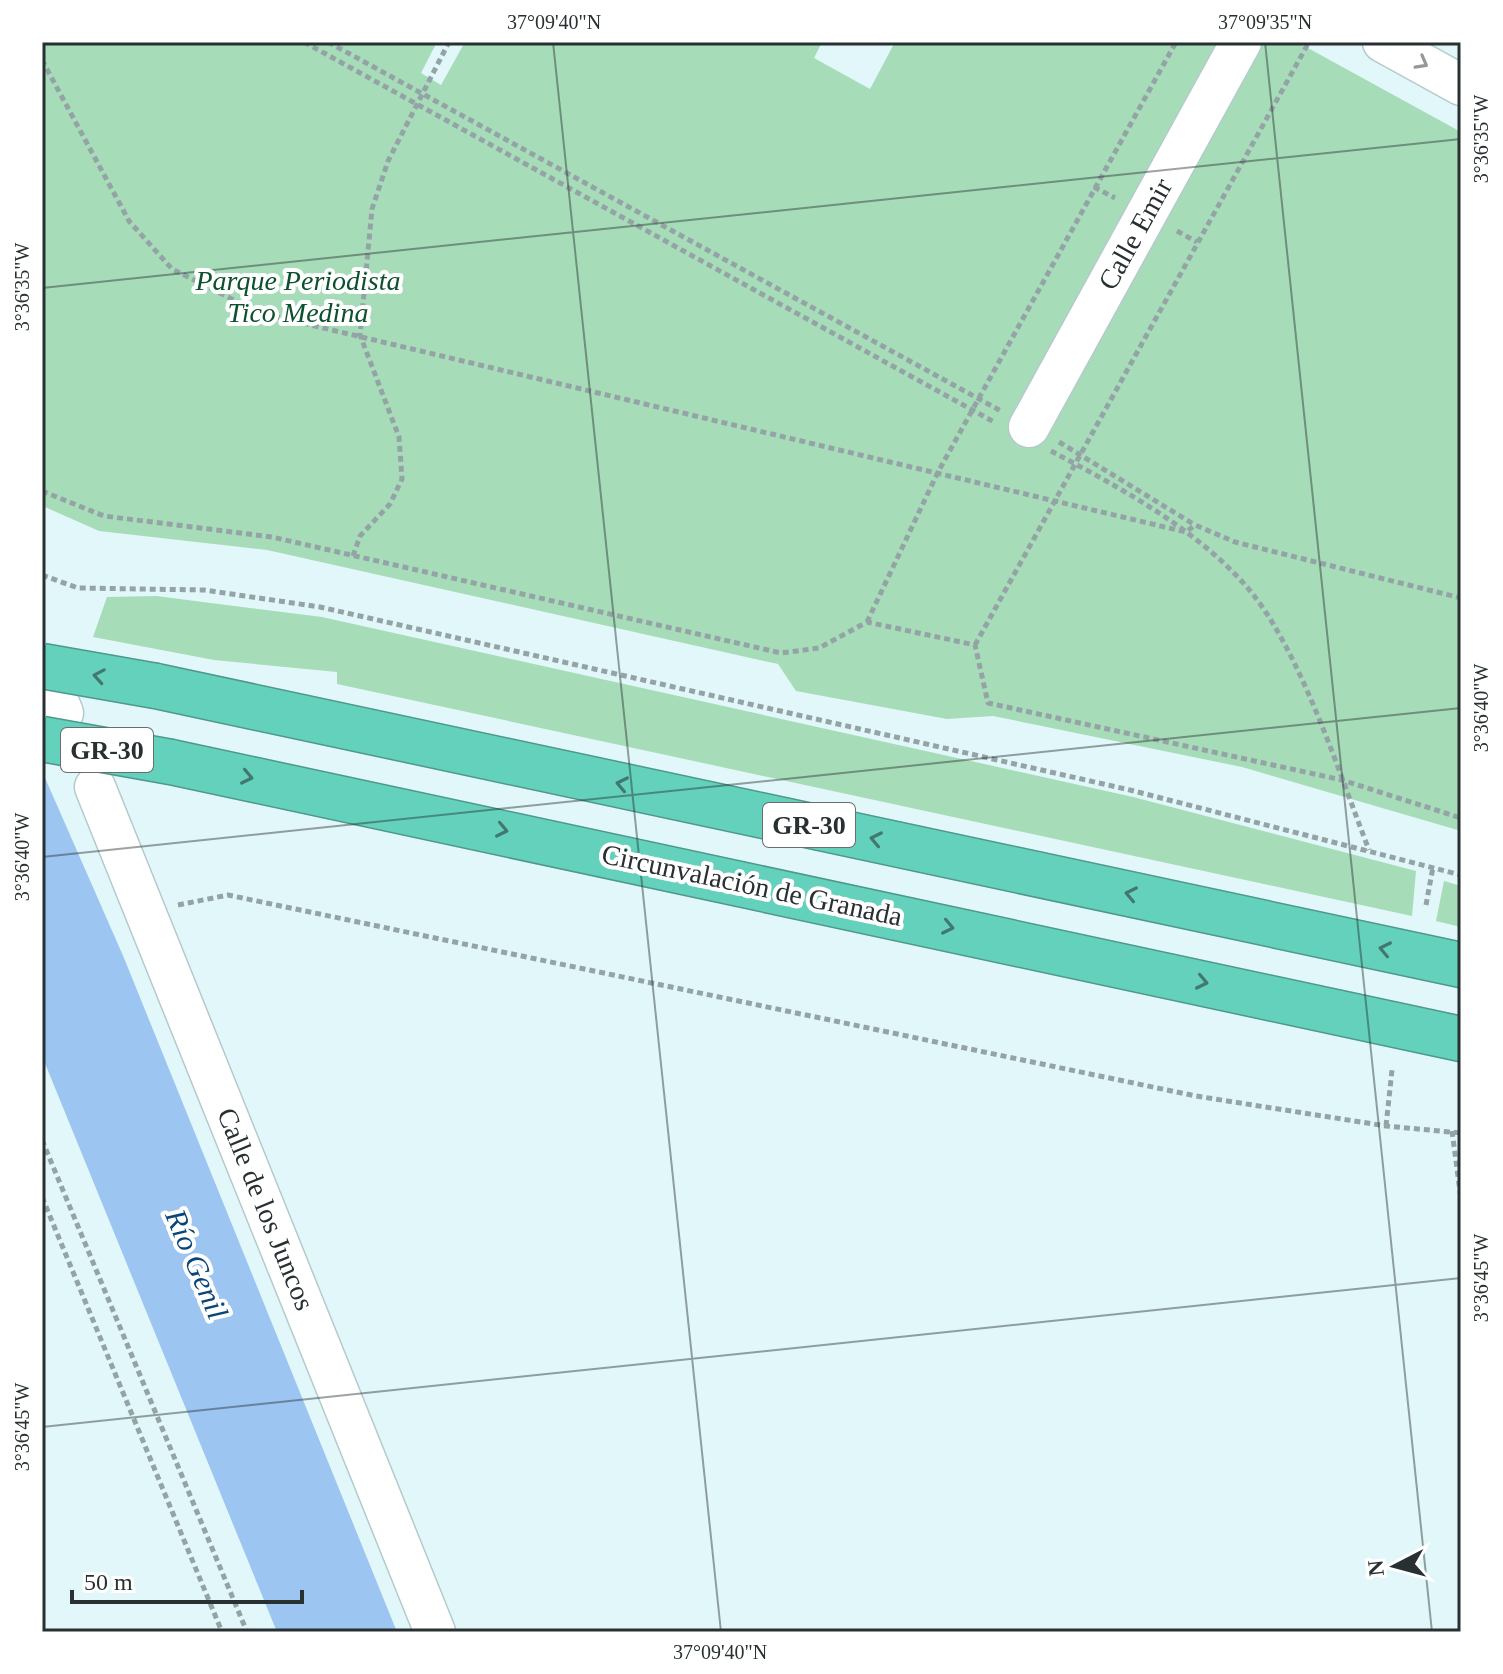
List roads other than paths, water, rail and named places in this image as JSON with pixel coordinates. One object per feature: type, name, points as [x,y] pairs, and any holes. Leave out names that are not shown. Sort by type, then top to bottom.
[{"type":"highway","name":"Circunvalación de Granada","points":[[51,705],[156,686],[1461,965]]},
{"type":"highway","name":"Circunvalación de Granada","points":[[51,705],[171,762],[1461,1039]]},
{"type":"street","name":"Calle Emir","points":[[1021,432],[1241,42]]},
{"type":"street","points":[[1383,42],[1461,85]]},
{"type":"street","name":"Calle de los Juncos","points":[[95,787],[435,1632]]},
{"type":"water","name":"Río Genil","points":[[42,771],[124,958],[397,1632],[277,1632],[42,1056]]},
{"type":"park label","name":"Parque Periodista Tico Medina","points":[[298,296]]}]
